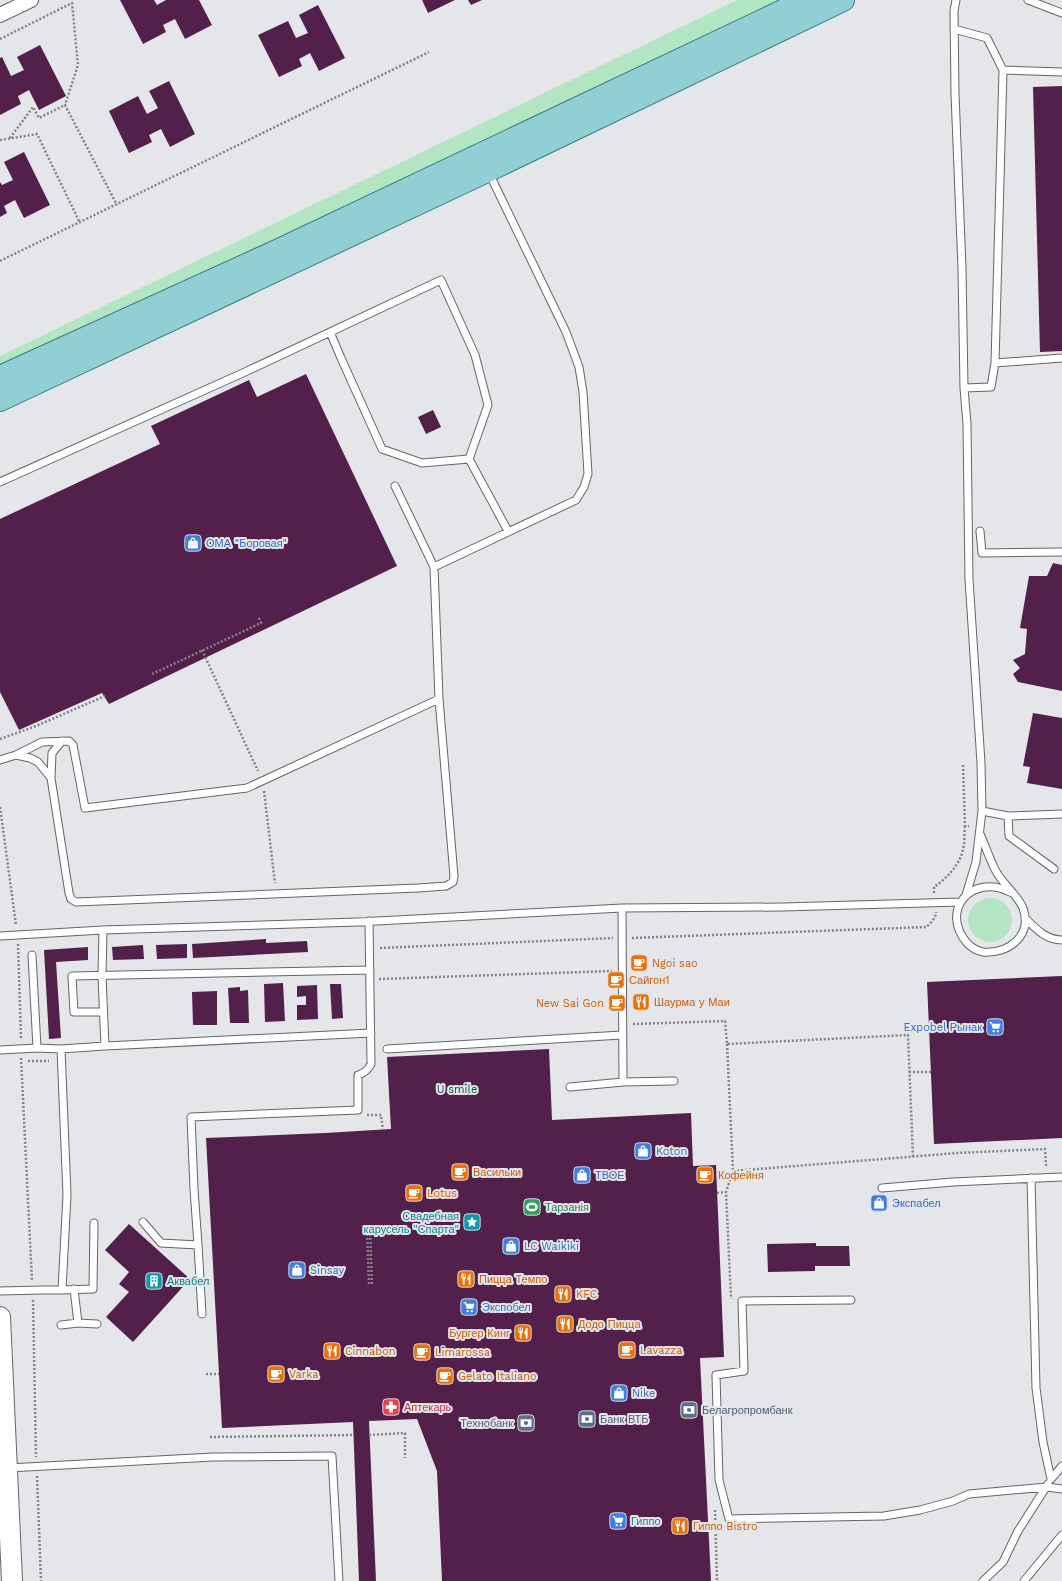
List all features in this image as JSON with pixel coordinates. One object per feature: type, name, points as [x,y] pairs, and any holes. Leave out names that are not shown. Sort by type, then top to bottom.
[{"type":"main road","points":[[0,400],[484,163],[806,0]]},
{"type":"main road","points":[[0,377],[277,251],[484,163],[843,0]]},
{"type":"main road","points":[[0,1316],[12,1581]]},
{"type":"street","points":[[0,15],[31,0]]},
{"type":"lane","points":[[956,0],[954,11],[955,94],[962,268],[964,388],[967,424],[969,579],[981,763],[982,811],[976,862],[966,895],[961,902],[957,914],[957,928],[969,946],[980,952],[994,953],[1008,949],[1018,940],[1023,931],[1025,918]]},
{"type":"lane","points":[[1028,0],[1062,13]]},
{"type":"lane","points":[[954,29],[987,38],[1003,70],[995,363],[991,387],[964,388]]},
{"type":"lane","points":[[1003,70],[1062,72]]},
{"type":"lane","points":[[434,567],[576,500],[584,487],[588,474],[583,392],[579,367],[566,332],[484,163]]},
{"type":"lane","points":[[0,482],[441,280],[475,355],[488,405],[469,459],[508,531]]},
{"type":"lane","points":[[330,332],[340,358],[382,449],[422,463],[469,459]]},
{"type":"lane","points":[[995,363],[1062,358]]},
{"type":"lane","points":[[62,741],[52,753],[51,778],[68,893],[71,899],[76,902],[418,888],[446,886],[452,882],[454,876],[440,699],[434,567],[395,486]]},
{"type":"lane","points":[[980,530],[982,552],[1062,552]]},
{"type":"lane","points":[[0,760],[16,755],[42,742],[69,741],[73,745],[85,808],[246,788],[440,699]]},
{"type":"lane","points":[[16,755],[30,758],[38,762],[51,778]]},
{"type":"lane","points":[[982,811],[1008,816],[1062,814]]},
{"type":"lane","points":[[1008,816],[1009,836],[1054,870]]},
{"type":"lane","points":[[980,830],[997,874],[1020,903],[1025,918],[1040,933],[1053,940],[1062,940]]},
{"type":"lane","points":[[966,895],[980,887],[990,886],[1001,887],[1010,892]]},
{"type":"lane","points":[[0,936],[103,930],[369,921],[622,908],[783,907],[961,902]]},
{"type":"lane","points":[[622,908],[623,1082]]},
{"type":"lane","points":[[202,1314],[191,1117],[358,1110],[358,1075],[364,1073],[371,1064],[369,921]]},
{"type":"lane","points":[[103,930],[102,976],[105,1046]]},
{"type":"lane","points":[[32,955],[37,1048]]},
{"type":"lane","points":[[104,1012],[74,1012],[72,976],[370,970]]},
{"type":"lane","points":[[0,1050],[371,1033]]},
{"type":"lane","points":[[387,1049],[622,1035]]},
{"type":"lane","points":[[61,1048],[67,1195],[62,1290]]},
{"type":"lane","points":[[570,1087],[623,1082],[674,1081]]},
{"type":"lane","points":[[882,1188],[1062,1176]]},
{"type":"lane","points":[[1031,1178],[1036,1388],[1043,1442],[1050,1479]]},
{"type":"lane","points":[[143,1222],[161,1243],[198,1245]]},
{"type":"lane","points":[[0,1292],[93,1289],[94,1223]]},
{"type":"lane","points":[[74,1289],[78,1323]]},
{"type":"lane","points":[[851,1300],[742,1301],[744,1371],[716,1375],[719,1480],[729,1519],[884,1516],[920,1510],[953,1501],[969,1494],[1047,1487],[1062,1489]]},
{"type":"lane","points":[[61,1325],[78,1323],[97,1324]]},
{"type":"lane","points":[[6,1468],[213,1457],[332,1456],[339,1581]]},
{"type":"lane","points":[[983,1581],[1003,1562],[1018,1531],[1047,1487],[1050,1479],[1062,1466]]},
{"type":"lane","points":[[1024,1581],[1062,1535]]},
{"type":"path","points":[[0,39],[72,3],[78,65],[65,105],[39,118],[32,107],[10,138]]},
{"type":"path","points":[[0,261],[429,52]]},
{"type":"path","points":[[65,105],[117,205]]},
{"type":"path","points":[[0,140],[37,134],[80,223]]},
{"type":"path","points":[[152,674],[261,623],[258,616]]},
{"type":"path","points":[[202,650],[263,781],[276,894]]},
{"type":"path","points":[[0,739],[36,726],[105,696]]},
{"type":"path","points":[[370,949],[926,927],[936,915],[934,887],[946,879],[963,850],[963,765]]},
{"type":"path","points":[[0,807],[17,935],[32,1291],[36,1466],[41,1581]]},
{"type":"path","points":[[964,827],[980,830]]},
{"type":"path","points":[[370,979],[622,971]]},
{"type":"path","points":[[908,1036],[913,1156]]},
{"type":"path","points":[[727,1044],[733,1170],[726,1192],[731,1301]]},
{"type":"path","points":[[910,1072],[931,1072]]},
{"type":"path","points":[[358,1110],[360,1115],[381,1114],[383,1130]]},
{"type":"path","points":[[733,1170],[913,1156],[1045,1149],[1046,1165],[1054,1165]]},
{"type":"path","points":[[717,1193],[726,1192]]},
{"type":"path","points":[[369,1230],[371,1284]]},
{"type":"path","points":[[206,1374],[219,1374]]},
{"type":"path","points":[[369,1435],[405,1433],[406,1458]]},
{"type":"path","points":[[210,1437],[353,1436]]},
{"type":"path","points":[[714,1506],[717,1581]]},
{"type":"green space","points":[[737,0],[786,0],[0,372],[0,356]]},
{"type":"green space","points":[[986,898],[994,898],[1006,904],[1012,916],[1012,924],[1006,936],[994,942],[986,942],[974,936],[968,924],[968,916],[974,904]]},
{"type":"building","points":[[120,0],[154,0],[157,5],[166,0],[199,0],[212,25],[185,39],[175,19],[163,25],[166,32],[143,44]]},
{"type":"building","points":[[422,0],[455,0],[428,13]]},
{"type":"building","points":[[468,0],[482,0],[471,5]]},
{"type":"building","points":[[318,5],[345,58],[319,71],[310,53],[299,59],[302,66],[279,77],[258,35],[288,21],[296,38],[308,33],[299,15]]},
{"type":"building","points":[[40,45],[66,96],[39,110],[29,90],[18,96],[21,104],[0,115],[0,58],[2,57],[11,76],[24,70],[17,57]]},
{"type":"building","points":[[169,81],[195,134],[170,147],[161,129],[149,135],[152,142],[129,153],[109,111],[138,96],[147,114],[158,108],[149,91]]},
{"type":"building","points":[[1062,86],[1062,351],[1040,352],[1033,87]]},
{"type":"building","points":[[24,152],[50,205],[24,218],[15,200],[4,206],[7,213],[0,217],[0,182],[2,185],[13,180],[4,162]]},
{"type":"building","name":"ОМА \"Боровая\"","points":[[306,374],[397,566],[109,704],[102,693],[19,730],[0,692],[0,519],[160,444],[151,426],[249,380],[257,397]]},
{"type":"building","points":[[433,410],[441,427],[426,434],[418,417]]},
{"type":"building","points":[[1053,563],[1062,565],[1062,691],[1018,682],[1013,674],[1020,668],[1013,660],[1025,654],[1027,629],[1020,628],[1029,576],[1047,576]]},
{"type":"building","points":[[1033,713],[1062,718],[1062,789],[1027,783],[1030,767],[1023,766]]},
{"type":"building","points":[[266,939],[266,943],[307,941],[308,952],[193,958],[192,944]]},
{"type":"building","points":[[187,944],[187,958],[157,959],[156,945]]},
{"type":"building","points":[[143,945],[144,959],[113,960],[112,947]]},
{"type":"building","points":[[88,947],[88,960],[56,962],[61,1038],[49,1039],[44,950]]},
{"type":"building","name":"Expobel Рынак","points":[[1062,976],[1062,1138],[934,1144],[927,982]]},
{"type":"building","points":[[283,983],[285,1021],[265,1022],[264,984]]},
{"type":"building","points":[[330,984],[341,984],[343,1018],[332,1019]]},
{"type":"building","points":[[317,985],[318,1019],[297,1020],[297,1005],[306,1005],[306,996],[297,997],[297,986]]},
{"type":"building","points":[[240,987],[240,991],[248,990],[249,1023],[230,1023],[228,988]]},
{"type":"building","points":[[217,991],[217,1025],[193,1025],[192,992]]},
{"type":"building","name":"Экспобел","points":[[549,1049],[552,1120],[691,1113],[693,1166],[716,1165],[724,1357],[700,1358],[711,1581],[442,1581],[437,1471],[417,1419],[369,1421],[376,1581],[359,1581],[353,1422],[222,1428],[206,1138],[391,1129],[387,1057]]},
{"type":"building","name":"Аквабел","points":[[129,1224],[190,1279],[133,1342],[106,1317],[129,1292],[119,1284],[129,1272],[105,1250]]},
{"type":"building","points":[[816,1243],[816,1246],[849,1246],[850,1266],[815,1266],[815,1271],[768,1272],[767,1244]]},
{"type":"place","name":"ОМА \"Боровая\"","points":[[193,543]]},
{"type":"place","name":"Ngoi sao","points":[[639,963]]},
{"type":"place","name":"Сайгон1","points":[[616,980]]},
{"type":"place","name":"Шаурма у Маи","points":[[641,1002]]},
{"type":"place","name":"New Sai Gon","points":[[617,1003]]},
{"type":"place","name":"Expobel Рынак","points":[[995,1027]]},
{"type":"place","name":"Koton","points":[[643,1151]]},
{"type":"place","name":"Васильки","points":[[460,1172]]},
{"type":"place","name":"ТВОЕ","points":[[582,1175]]},
{"type":"place","name":"Кофейня","points":[[705,1175]]},
{"type":"place","name":"Lotus","points":[[414,1193]]},
{"type":"place","name":"Экспабел","points":[[879,1203]]},
{"type":"place","name":"Тарзанія","points":[[532,1207]]},
{"type":"place","name":"Свадебная карусель \"Спарта\"","points":[[472,1222]]},
{"type":"place","name":"LC Waikiki","points":[[511,1246]]},
{"type":"place","name":"Sinsay","points":[[297,1270]]},
{"type":"place","name":"Пицца Темпо","points":[[466,1279]]},
{"type":"place","name":"Аквабел","points":[[154,1281]]},
{"type":"place","name":"KFC","points":[[563,1294]]},
{"type":"place","name":"Экспобел","points":[[469,1307]]},
{"type":"place","name":"Додо Пицца","points":[[565,1324]]},
{"type":"place","name":"Бургер Кинг","points":[[523,1333]]},
{"type":"place","name":"Lavazza","points":[[627,1350]]},
{"type":"place","name":"Cinnabon","points":[[332,1351]]},
{"type":"place","name":"Limarossa","points":[[422,1352]]},
{"type":"place","name":"Varka","points":[[276,1374]]},
{"type":"place","name":"Gelato Italiano","points":[[445,1376]]},
{"type":"place","name":"Nike","points":[[619,1393]]},
{"type":"place","name":"Аптекарь","points":[[391,1407]]},
{"type":"place","name":"Белагропромбанк","points":[[689,1410]]},
{"type":"place","name":"Банк ВТБ","points":[[587,1419]]},
{"type":"place","name":"Технобанк","points":[[526,1423]]},
{"type":"place","name":"Гиппо","points":[[618,1521]]},
{"type":"place","name":"Гиппо Bistro","points":[[680,1526]]},
{"type":"park label","name":"U smile","points":[[457,1089]]}]
